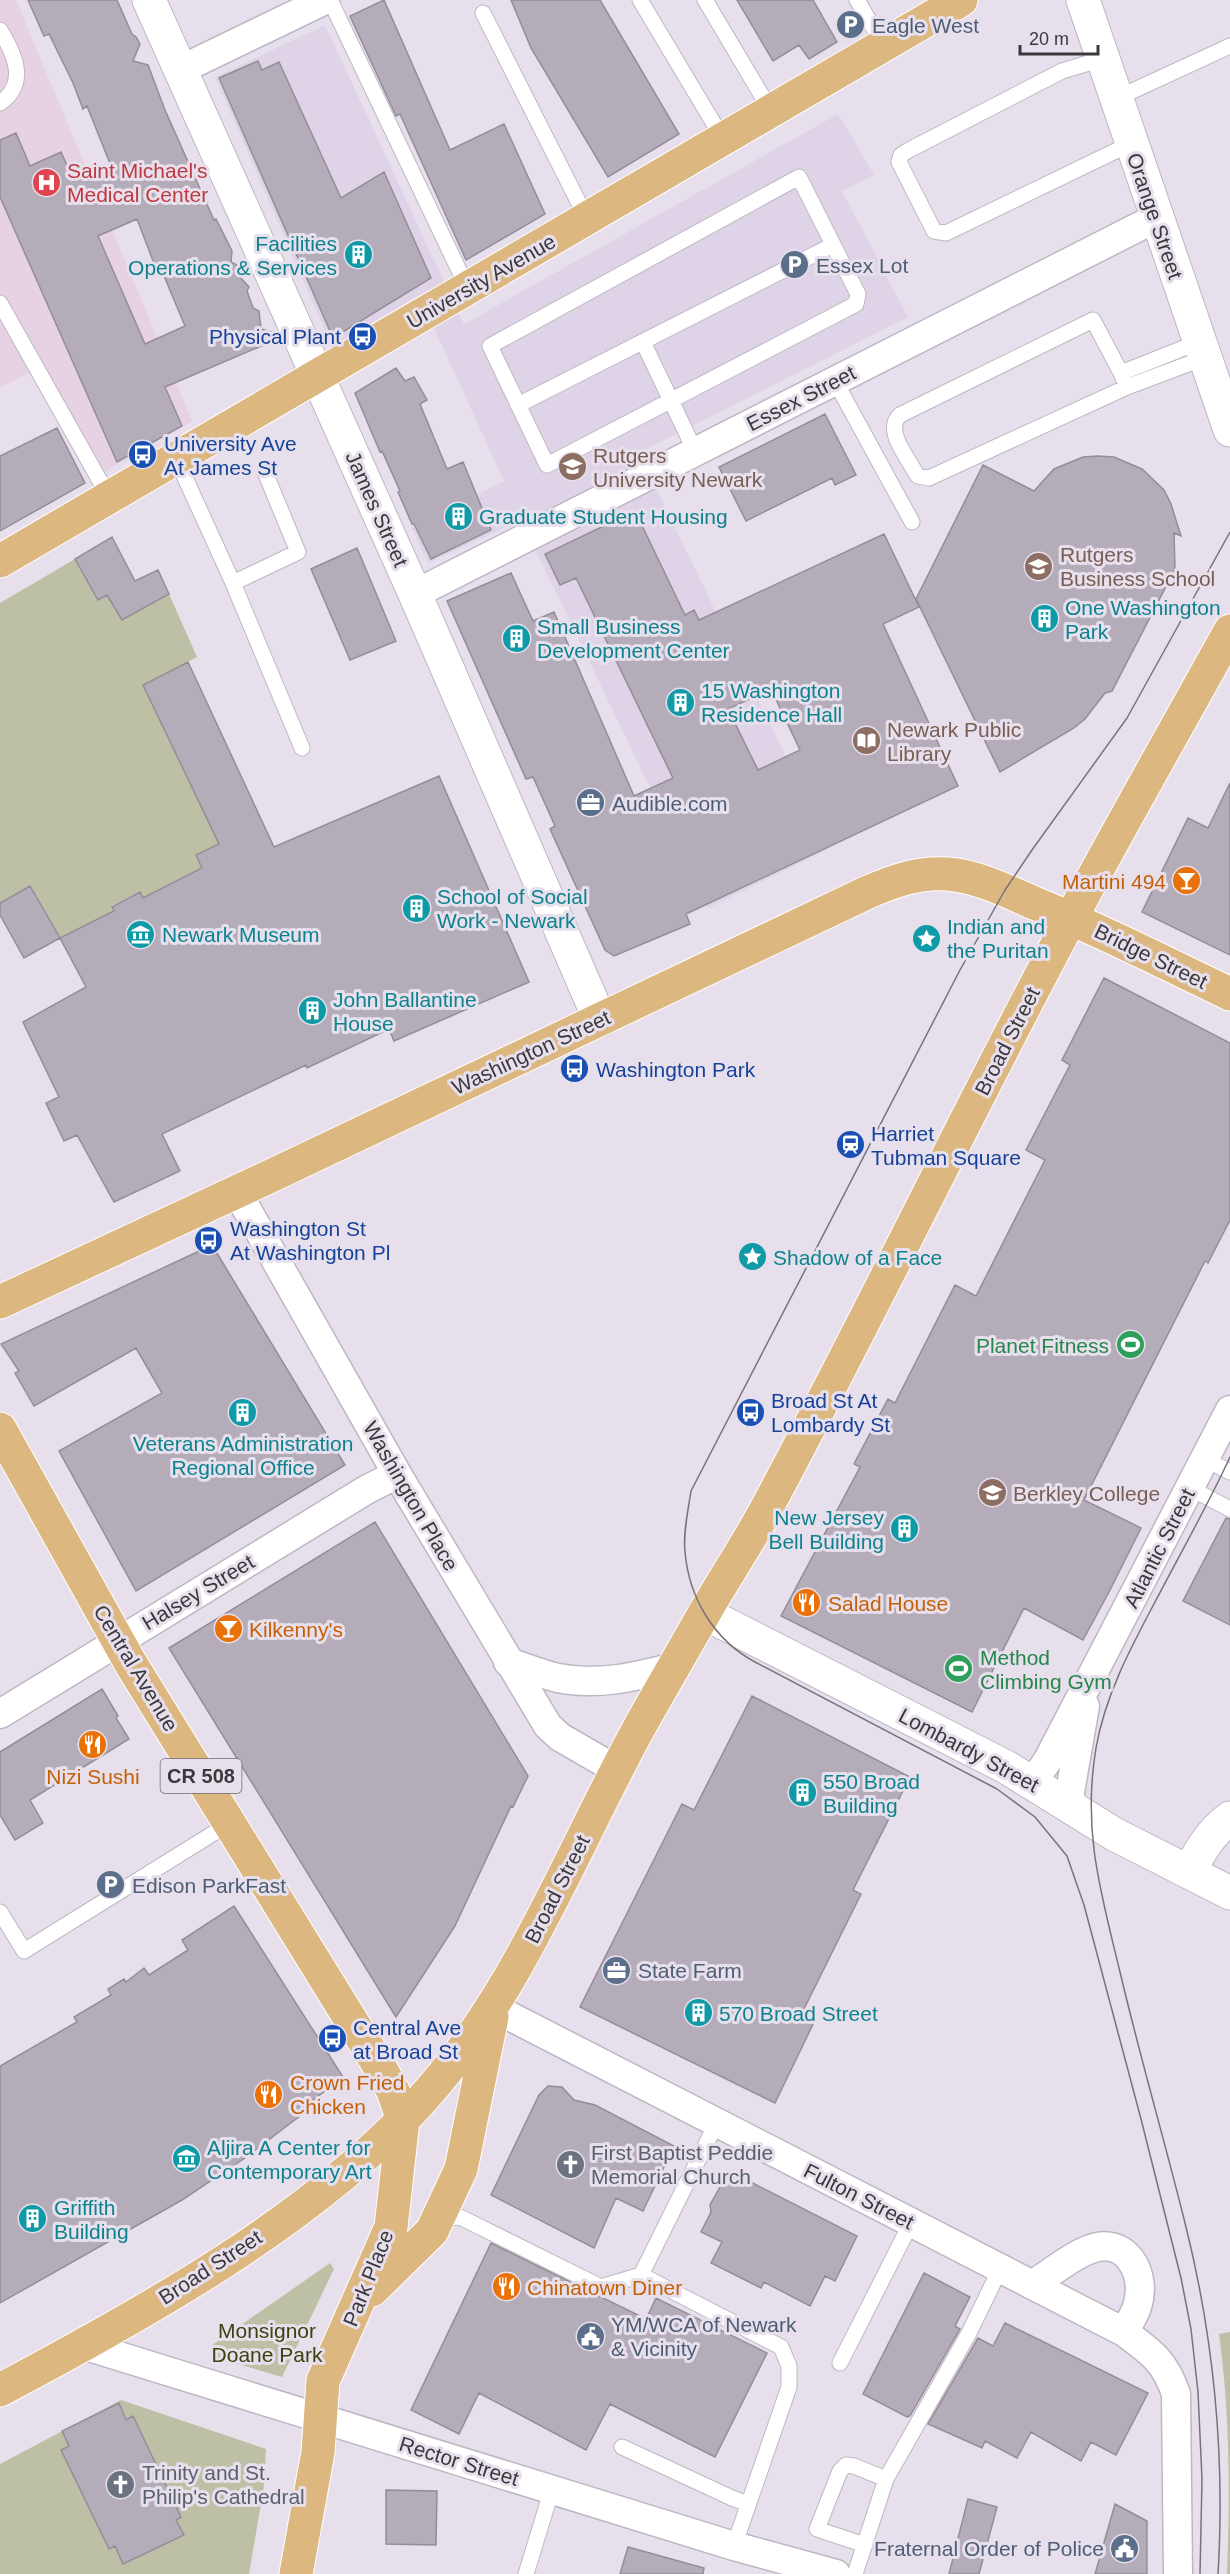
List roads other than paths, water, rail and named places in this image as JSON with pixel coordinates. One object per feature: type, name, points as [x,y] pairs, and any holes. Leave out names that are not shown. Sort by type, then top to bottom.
[{"type":"main road","name":"University Avenue","points":[[0,561],[961,0]]},
{"type":"main road","name":"Broad Street","points":[[0,2390],[83,2345],[255,2239],[335,2180],[403,2120],[458,2056],[494,2008],[561,1883],[617,1770],[704,1613],[769,1504],[1071,918],[1230,631]]},
{"type":"main road","name":"Washington Street","points":[[0,1302],[894,881],[919,874],[949,874],[973,879],[1071,918]]},
{"type":"main road","name":"Bridge Street","points":[[1071,918],[1230,994]]},
{"type":"main road","name":"Central Avenue","points":[[0,1431],[118,1642],[378,2064],[393,2091],[403,2120]]},
{"type":"main road","points":[[360,2302],[432,2230],[461,2169],[494,2008]]},
{"type":"main road","name":"Park Place","points":[[296,2574],[318,2452],[323,2381],[360,2302],[391,2227],[403,2120]]},
{"type":"street","name":"James Street","points":[[149,0],[415,594],[600,1020]]},
{"type":"street","points":[[180,70],[325,0]]},
{"type":"street","name":"Orange Street","points":[[1083,0],[1130,144],[1230,430]]},
{"type":"street","name":"Essex Street","points":[[415,594],[1156,218]]},
{"type":"street","name":"Washington Place","points":[[237,1192],[398,1474],[548,1726],[560,1737],[617,1770]]},
{"type":"street","name":"Atlantic Street","points":[[1027,1780],[1039,1773],[1048,1760],[1230,1410]]},
{"type":"street","name":"Halsey Street","points":[[0,1714],[366,1490],[398,1474]]},
{"type":"street","name":"Lombardy Street","points":[[704,1613],[1027,1780],[1114,1834],[1230,1893]]},
{"type":"street","points":[[508,1662],[558,1678],[586,1681],[627,1680],[674,1667]]},
{"type":"street","name":"Atlantic Street","points":[[1071,1806],[1073,1772],[1088,1686]]},
{"type":"street","points":[[1189,1871],[1216,1828],[1230,1818]]},
{"type":"street","name":"Fulton Street","points":[[494,2008],[1124,2332],[1155,2354],[1169,2373],[1176,2394],[1178,2574]]},
{"type":"street","points":[[1032,2285],[1088,2250],[1106,2246],[1121,2249],[1133,2261],[1138,2274],[1140,2290],[1137,2307],[1124,2332]]},
{"type":"street","name":"Rector Street","points":[[83,2345],[734,2546],[836,2574]]},
{"type":"lane","points":[[330,0],[467,288]]},
{"type":"lane","points":[[640,0],[723,139]]},
{"type":"lane","points":[[705,0],[771,111]]},
{"type":"lane","points":[[856,0],[884,46]]},
{"type":"lane","points":[[483,13],[587,219]]},
{"type":"lane","points":[[0,30],[14,52],[18,67],[16,86],[0,103]]},
{"type":"lane","points":[[1116,99],[1230,46]]},
{"type":"lane","points":[[1102,59],[1062,71],[909,150],[901,155],[899,162],[934,231],[940,234],[1130,144]]},
{"type":"lane","points":[[799,177],[858,294],[856,304],[671,399],[547,465],[490,346],[799,177]]},
{"type":"lane","points":[[518,405],[833,245]]},
{"type":"lane","points":[[0,303],[110,497]]},
{"type":"lane","points":[[1124,380],[1093,320],[900,415],[896,419],[894,431],[915,472],[918,476],[929,478],[1124,380],[1202,350]]},
{"type":"lane","points":[[643,342],[695,452]]},
{"type":"lane","points":[[835,381],[912,522]]},
{"type":"lane","points":[[176,458],[233,583],[302,748]]},
{"type":"lane","points":[[233,583],[298,552],[265,472]]},
{"type":"lane","points":[[1205,1459],[1230,1472]]},
{"type":"lane","points":[[1190,1488],[1230,1509]]},
{"type":"lane","points":[[0,1912],[24,1951],[230,1823]]},
{"type":"lane","points":[[641,2275],[717,2122]]},
{"type":"lane","points":[[438,2219],[460,2217],[601,2287],[641,2275],[781,2348],[789,2366],[789,2387],[734,2546]]},
{"type":"lane","points":[[840,2362],[911,2223]]},
{"type":"lane","points":[[855,2574],[886,2480],[969,2333],[1000,2269]]},
{"type":"lane","points":[[622,2447],[748,2504]]},
{"type":"lane","points":[[865,2546],[817,2529],[840,2471],[846,2465],[854,2466],[886,2480]]},
{"type":"lane","points":[[526,2574],[552,2489]]},
{"type":"tram line","points":[[1200,2574],[1202,2479],[1198,2392],[1191,2329],[1181,2278],[1141,2119],[1084,1905],[1067,1856],[1035,1817],[997,1789],[740,1653],[716,1630],[698,1601],[687,1569],[685,1537],[691,1491],[960,970],[1005,890],[1127,718],[1230,532]]},
{"type":"tram line","points":[[1218,2574],[1220,2530],[1218,2443],[1204,2312],[1186,2227],[1106,1915],[1092,1835],[1091,1807],[1096,1748],[1112,1691],[1136,1637],[1230,1457]]},
{"type":"place","name":"Eagle West","points":[[851,25]]},
{"type":"place","name":"Saint Michael's Medical Center","points":[[46,182]]},
{"type":"place","name":"Facilities Operations & Services","points":[[358,255]]},
{"type":"place","name":"Essex Lot","points":[[795,265]]},
{"type":"place","name":"Physical Plant","points":[[362,336]]},
{"type":"place","name":"University Ave At James St","points":[[143,455]]},
{"type":"place","name":"Rutgers University Newark","points":[[572,467]]},
{"type":"place","name":"Graduate Student Housing","points":[[458,516]]},
{"type":"place","name":"Rutgers Business School","points":[[1039,566]]},
{"type":"place","name":"One Washington Park","points":[[1044,619]]},
{"type":"place","name":"Small Business Development Center","points":[[516,638]]},
{"type":"place","name":"15 Washington Residence Hall","points":[[680,702]]},
{"type":"place","name":"Newark Public Library","points":[[866,741]]},
{"type":"place","name":"Audible.com","points":[[591,803]]},
{"type":"place","name":"Martini 494","points":[[1187,881]]},
{"type":"place","name":"School of Social Work - Newark","points":[[416,908]]},
{"type":"place","name":"Newark Museum","points":[[141,934]]},
{"type":"place","name":"Indian and the Puritan","points":[[926,938]]},
{"type":"place","name":"John Ballantine House","points":[[312,1011]]},
{"type":"place","name":"Washington Park","points":[[575,1069]]},
{"type":"place","name":"Harriet Tubman Square","points":[[850,1145]]},
{"type":"place","name":"Washington St At Washington Pl","points":[[209,1240]]},
{"type":"place","name":"Shadow of a Face","points":[[752,1257]]},
{"type":"place","name":"Planet Fitness","points":[[1130,1345]]},
{"type":"place","name":"Veterans Administration Regional Office","points":[[243,1412]]},
{"type":"place","name":"Broad St At Lombardy St","points":[[750,1412]]},
{"type":"place","name":"Berkley College","points":[[992,1493]]},
{"type":"place","name":"New Jersey Bell Building","points":[[905,1529]]},
{"type":"place","name":"Salad House","points":[[807,1603]]},
{"type":"place","name":"Kilkenny's","points":[[228,1629]]},
{"type":"place","name":"Method Climbing Gym","points":[[959,1669]]},
{"type":"place","name":"Nizi Sushi","points":[[93,1745]]},
{"type":"place","name":"550 Broad Building","points":[[802,1793]]},
{"type":"place","name":"Edison ParkFast","points":[[111,1885]]},
{"type":"place","name":"State Farm","points":[[617,1970]]},
{"type":"place","name":"570 Broad Street","points":[[698,2013]]},
{"type":"place","name":"Central Ave at Broad St","points":[[332,2039]]},
{"type":"place","name":"Crown Fried Chicken","points":[[269,2094]]},
{"type":"place","name":"Aljira A Center for Contemporary Art","points":[[186,2159]]},
{"type":"place","name":"First Baptist Peddie Memorial Church","points":[[570,2164]]},
{"type":"place","name":"Griffith Building","points":[[33,2219]]},
{"type":"place","name":"Chinatown Diner","points":[[506,2287]]},
{"type":"place","name":"YM/WCA of Newark & Vicinity","points":[[590,2336]]},
{"type":"place","name":"Trinity and St. Philip's Cathedral","points":[[121,2484]]},
{"type":"place","name":"Fraternal Order of Police","points":[[1125,2548]]},
{"type":"park label","name":"Monsignor Doane Park","points":[[267,2342]]}]
